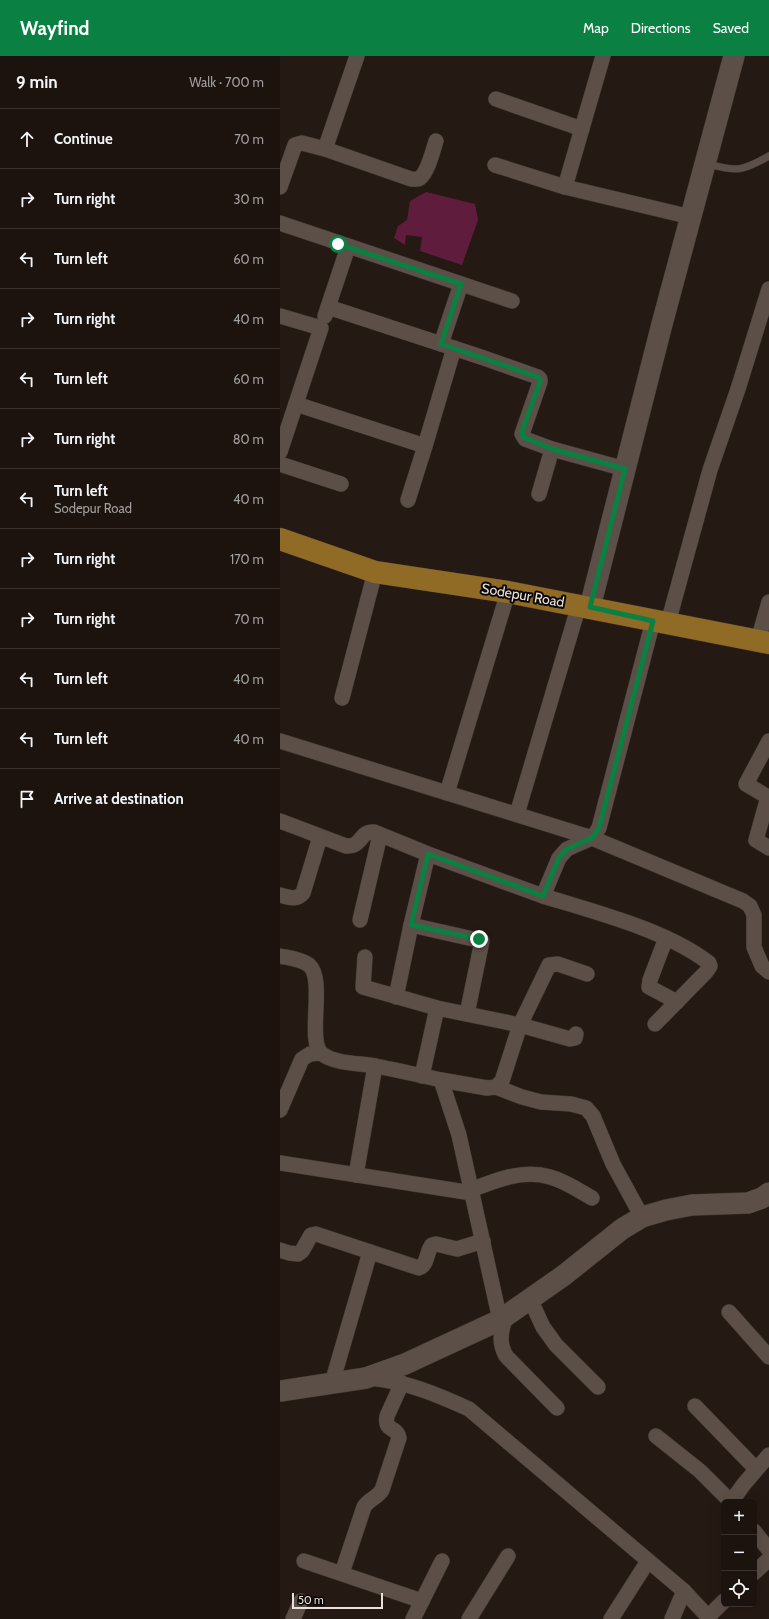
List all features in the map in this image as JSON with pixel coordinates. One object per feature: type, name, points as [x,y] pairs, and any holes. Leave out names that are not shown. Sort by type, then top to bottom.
[{"type":"main road","name":"Sodepur Road","points":[[280,539],[375,572],[508,592],[763,641]]},
{"type":"street","points":[[325,149],[357,56]]},
{"type":"street","points":[[517,814],[584,606],[625,469],[662,324],[734,56]]},
{"type":"street","points":[[565,187],[582,129],[599,57]]},
{"type":"street","points":[[496,99],[582,129]]},
{"type":"street","points":[[280,187],[295,145],[302,143],[325,149],[411,179],[417,179],[425,172],[436,141]]},
{"type":"street","points":[[495,165],[565,187],[691,218]]},
{"type":"street","points":[[280,223],[512,301]]},
{"type":"street","points":[[280,452],[348,247]]},
{"type":"street","points":[[408,500],[425,446],[461,284]]},
{"type":"street","points":[[543,896],[559,858],[567,849],[592,838],[599,828],[660,622],[710,470],[763,331],[769,289]]},
{"type":"street","points":[[328,307],[538,377],[540,382],[522,434],[525,439],[552,449],[625,469]]},
{"type":"street","points":[[280,316],[321,328]]},
{"type":"street","points":[[296,404],[425,446]]},
{"type":"street","points":[[539,494],[552,449]]},
{"type":"street","points":[[280,464],[341,484]]},
{"type":"street","points":[[342,698],[375,572]]},
{"type":"street","points":[[447,793],[508,592]]},
{"type":"street","points":[[763,641],[769,602]]},
{"type":"street","points":[[769,741],[746,784],[768,797],[756,840],[769,848]]},
{"type":"street","points":[[280,742],[592,838],[742,901],[750,906],[754,915],[754,947],[762,966],[769,972]]},
{"type":"street","points":[[280,821],[346,846],[358,844],[364,834],[368,832],[380,835],[543,896],[638,927],[666,938],[709,963],[710,966],[706,972],[654,1024]]},
{"type":"street","points":[[360,920],[380,835]]},
{"type":"street","points":[[280,895],[295,898],[299,897],[303,893],[320,837]]},
{"type":"street","points":[[396,997],[428,854]]},
{"type":"street","points":[[411,925],[482,941],[467,1014]]},
{"type":"street","points":[[666,938],[650,980],[649,987],[677,1002]]},
{"type":"street","points":[[280,956],[300,960],[310,966],[314,975],[316,992],[316,1040],[321,1053]]},
{"type":"street","points":[[365,957],[362,988],[437,1008],[520,1025],[570,1039],[575,1038],[576,1034]]},
{"type":"street","points":[[496,1087],[502,1081],[520,1025],[548,965],[558,964],[587,974]]},
{"type":"street","points":[[422,1076],[437,1008]]},
{"type":"street","points":[[280,1110],[302,1058],[310,1054],[321,1053],[333,1060],[375,1066],[487,1088],[496,1087],[522,1097],[541,1102],[571,1104],[586,1108],[594,1116],[613,1164],[642,1216]]},
{"type":"street","points":[[356,1175],[375,1066]]},
{"type":"street","points":[[441,1080],[459,1135],[483,1241],[503,1318],[500,1340],[502,1348],[506,1356],[557,1408]]},
{"type":"street","points":[[280,1163],[472,1192],[495,1180],[511,1176],[532,1175],[549,1177],[564,1182],[592,1198]]},
{"type":"street","points":[[280,1391],[366,1378],[405,1364],[503,1318],[563,1276],[622,1229],[642,1216],[692,1205],[748,1203],[762,1198],[769,1193]]},
{"type":"street","points":[[280,1250],[294,1255],[298,1254],[302,1251],[311,1235],[316,1234],[419,1268],[424,1264],[429,1248],[432,1245],[436,1244],[457,1249],[483,1241]]},
{"type":"street","points":[[332,1383],[370,1252]]},
{"type":"street","points":[[530,1299],[556,1345],[598,1387]]},
{"type":"street","points":[[729,1312],[769,1357]]},
{"type":"street","points":[[366,1378],[394,1381],[427,1390],[468,1409],[684,1591],[709,1618],[721,1604]]},
{"type":"street","points":[[342,1573],[364,1507],[367,1502],[379,1496],[399,1438],[397,1432],[386,1425],[387,1416],[402,1383]]},
{"type":"street","points":[[695,1406],[756,1469]]},
{"type":"street","points":[[656,1436],[700,1471],[728,1499]]},
{"type":"street","points":[[733,1499],[756,1469],[769,1455]]},
{"type":"street","points":[[757,1535],[769,1550]]},
{"type":"street","points":[[468,1619],[508,1556]]},
{"type":"street","points":[[756,1571],[769,1559]]},
{"type":"street","points":[[304,1561],[422,1601]]},
{"type":"street","points":[[611,1619],[648,1561]]},
{"type":"street","points":[[413,1619],[442,1562]]},
{"type":"street","points":[[672,1619],[684,1591]]},
{"type":"street","points":[[293,1619],[301,1601]]},
{"type":"lane","points":[[705,163],[725,168],[748,168],[769,156]]},
{"type":"shaded area","points":[[426,192],[475,204],[478,220],[462,265],[420,251],[422,237],[406,235],[405,245],[394,238],[398,226],[407,220],[410,201]]},
{"type":"route","points":[[338,244],[461,284],[441,344],[481,356],[534,375],[540,379],[522,431],[523,437],[552,449],[625,469],[590,607],[653,621],[599,828],[592,838],[567,849],[559,858],[543,896],[428,854],[411,925],[479,939]]}]
